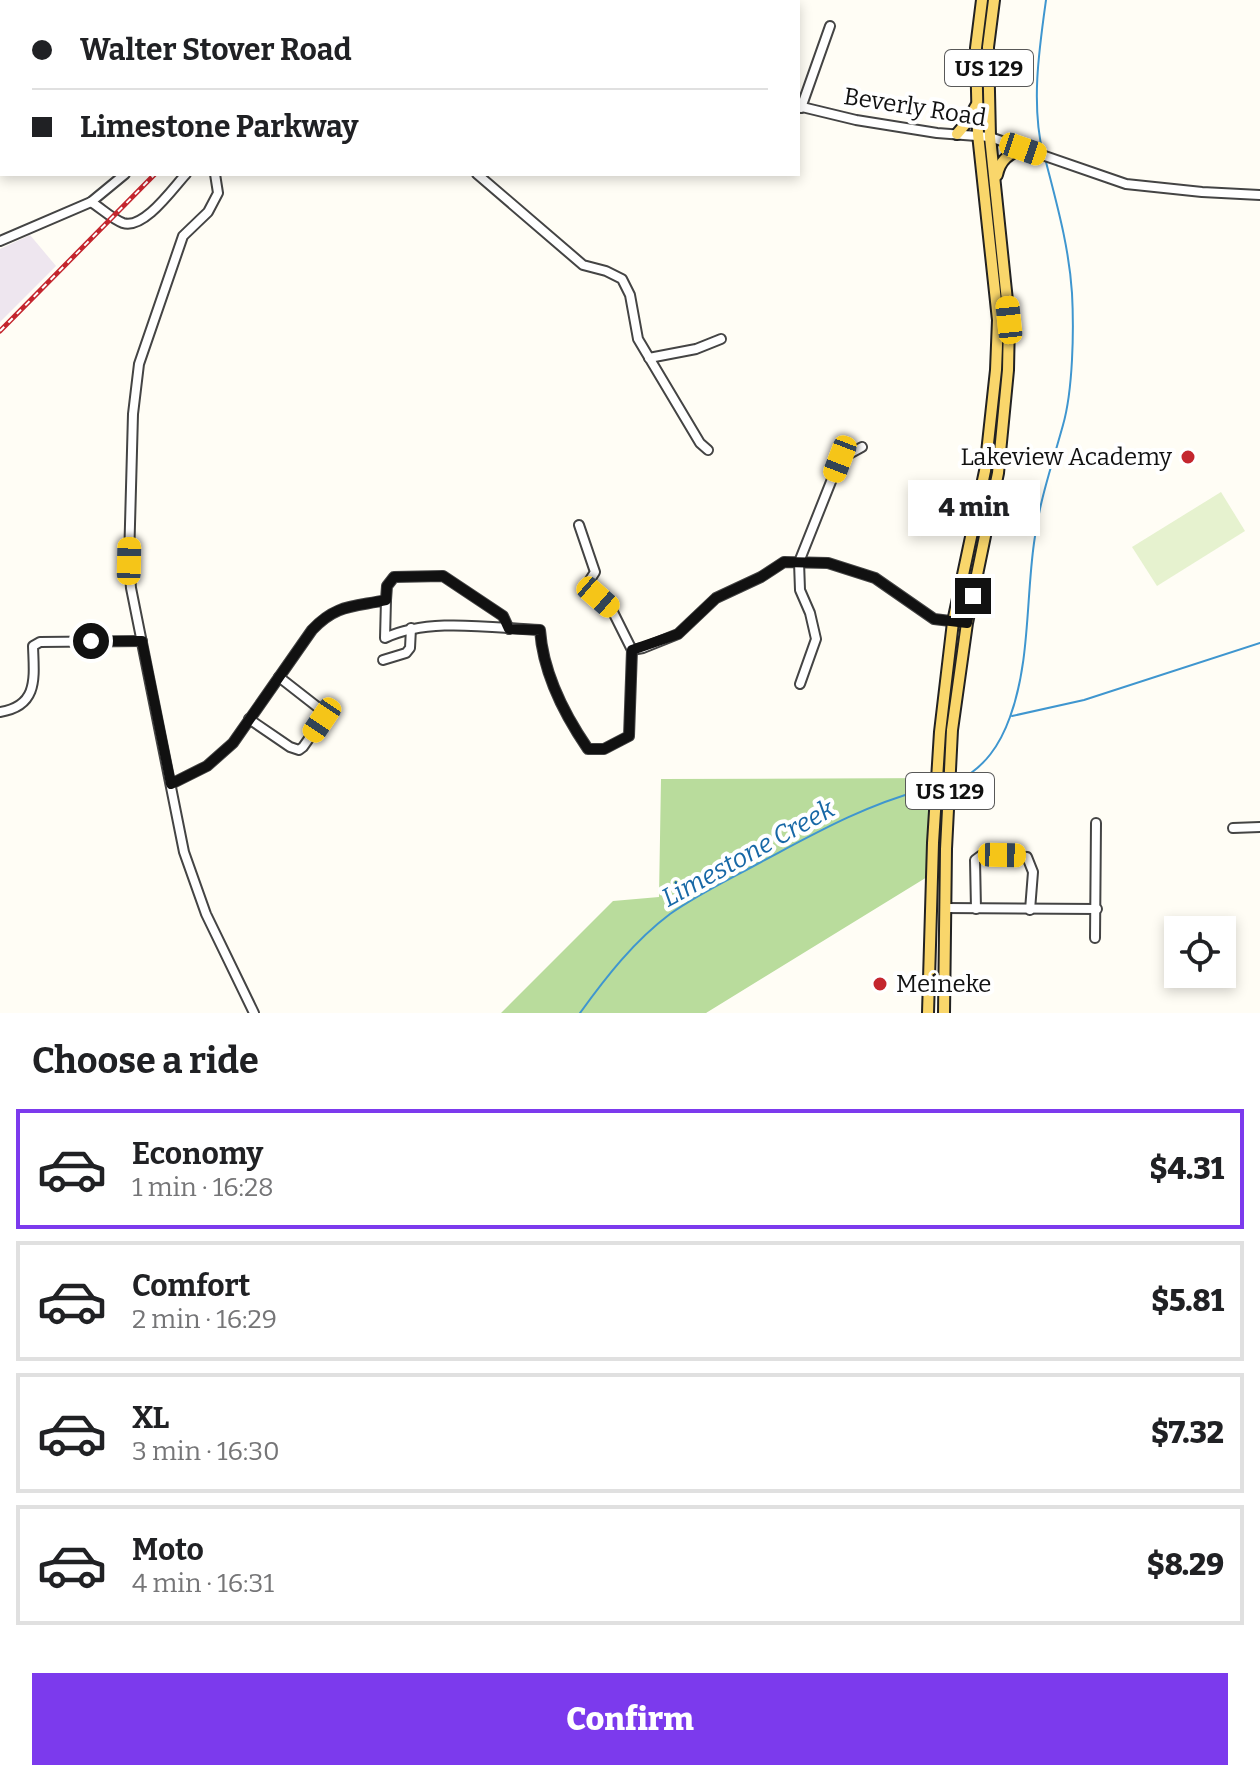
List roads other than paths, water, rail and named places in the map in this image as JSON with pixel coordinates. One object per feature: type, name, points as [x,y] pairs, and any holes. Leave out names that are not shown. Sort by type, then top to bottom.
[{"type":"main road","name":"US 129","points":[[928,1013],[936,778],[953,622],[985,471],[996,370],[998,320],[978,134],[976,48],[982,0]]},
{"type":"main road","name":"US 129","points":[[944,1013],[952,730],[967,623],[998,473],[1008,370],[1009,320],[990,137],[988,47],[994,0]]},
{"type":"main road","points":[[957,134],[977,104]]},
{"type":"main road","points":[[995,185],[1001,163],[1014,151],[1023,149]]},
{"type":"main road","points":[[930,908],[945,908]]},
{"type":"street","points":[[800,107],[830,26]]},
{"type":"street","name":"Beverly Road","points":[[800,107],[913,129],[978,134],[1126,184],[1260,195]]},
{"type":"street","points":[[0,241],[91,202],[123,176]]},
{"type":"street","points":[[91,202],[121,222],[131,224],[148,216],[184,176]]},
{"type":"street","points":[[215,176],[218,193],[213,206],[183,236],[139,364],[134,392],[129,561],[184,852],[206,914],[254,1013]]},
{"type":"street","points":[[479,176],[583,265],[622,279],[630,295],[638,339],[700,443],[708,450]]},
{"type":"street","points":[[649,358],[696,349],[721,339]]},
{"type":"street","points":[[800,684],[816,639],[800,590],[799,562],[840,459],[862,447]]},
{"type":"street","points":[[509,629],[503,616],[443,576],[394,577],[381,601],[385,638],[411,628],[433,626],[509,629],[540,630],[541,651],[549,674],[588,749],[604,749],[629,736],[632,650],[611,608],[586,586],[595,572],[579,525]]},
{"type":"street","points":[[632,650],[678,634],[716,598],[761,577],[784,562],[828,563],[875,578],[934,619],[967,623]]},
{"type":"street","points":[[171,784],[207,766],[233,743],[324,617],[353,604],[381,601]]},
{"type":"street","points":[[383,660],[406,653],[410,648],[411,628]]},
{"type":"street","points":[[0,712],[20,706],[30,695],[34,683],[33,646],[40,642],[142,641]]},
{"type":"street","points":[[249,719],[290,747],[299,750],[303,747],[322,720],[320,709],[279,677]]},
{"type":"street","points":[[1095,938],[1096,823]]},
{"type":"street","points":[[1233,828],[1260,827]]},
{"type":"street","points":[[976,909],[975,860],[983,854],[1027,857],[1033,872],[1030,910]]},
{"type":"street","points":[[945,908],[1097,909]]},
{"type":"waterway","points":[[1043,154],[1037,96],[1046,0]]},
{"type":"waterway","points":[[958,781],[984,762],[996,746],[1016,696],[1024,653],[1036,528],[1069,395],[1073,342],[1070,276],[1062,226],[1046,162]]},
{"type":"waterway","name":"Limestone Creek","points":[[1012,716],[1084,700],[1260,643]]},
{"type":"waterway","name":"Limestone Creek","points":[[580,1013],[633,948],[681,907],[839,822],[879,804],[922,790]]},
{"type":"railway","points":[[0,331],[153,176]]},
{"type":"place","name":"Lakeview Academy","points":[[1188,457]]},
{"type":"place","name":"Meineke","points":[[880,984]]}]
